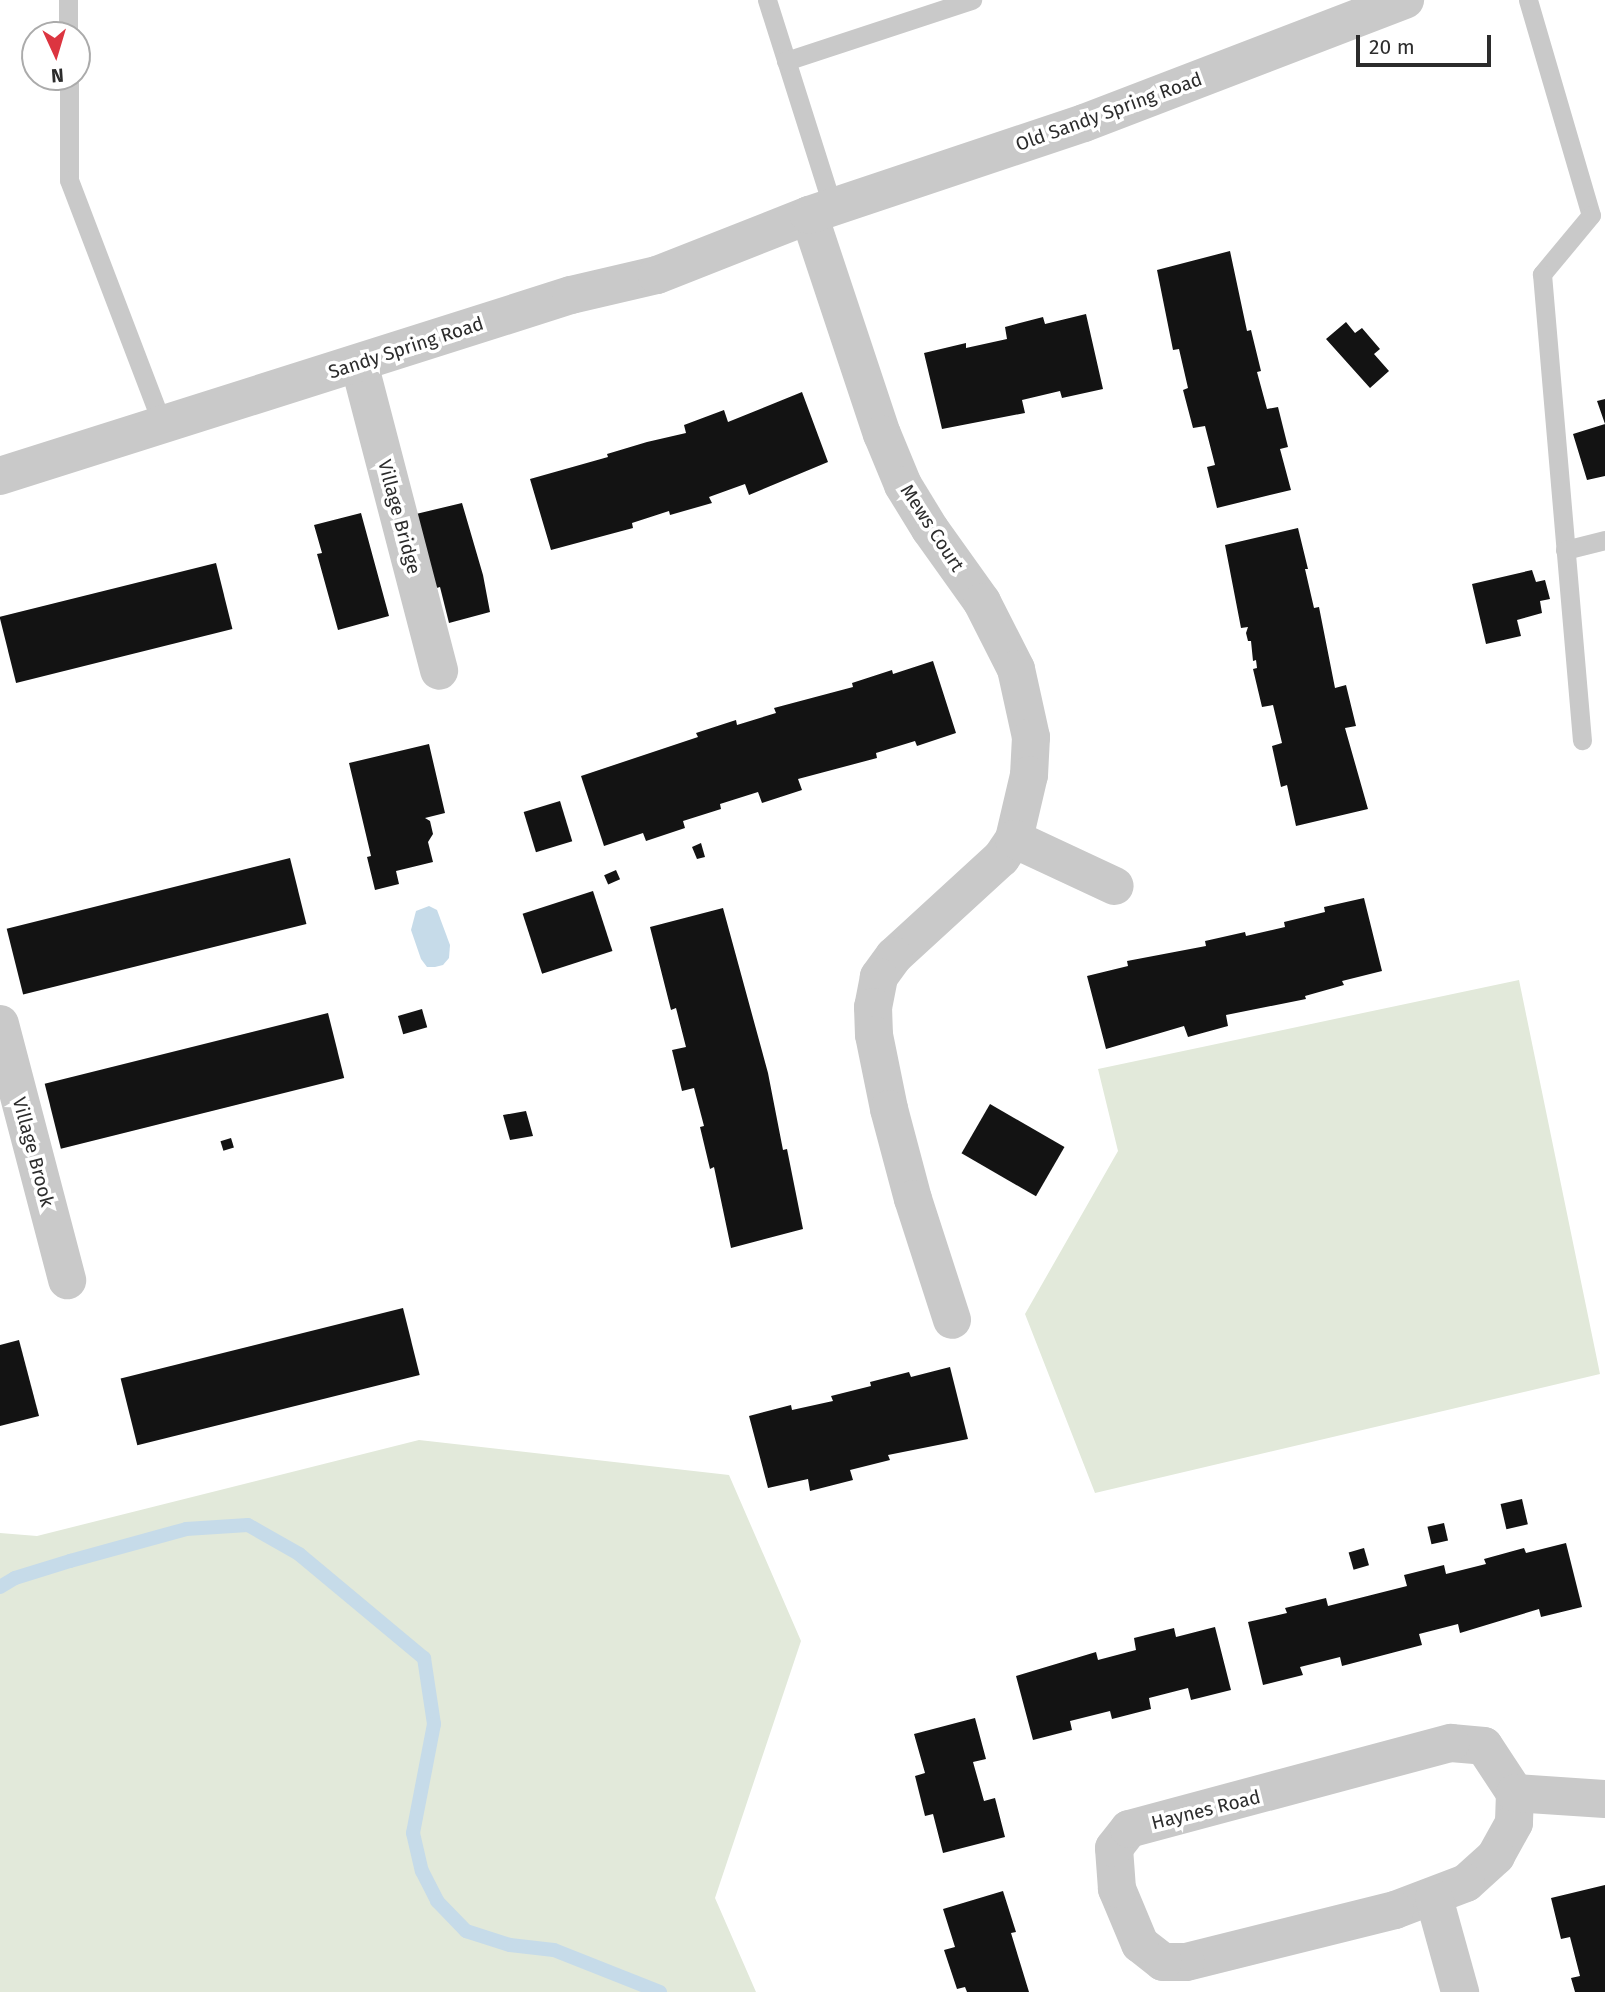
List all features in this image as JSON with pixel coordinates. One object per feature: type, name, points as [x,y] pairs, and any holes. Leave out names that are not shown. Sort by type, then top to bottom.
[{"type":"street","name":"Old Sandy Spring Road","points":[[821,212],[1084,123],[1390,2]]},
{"type":"street","name":"Sandy Spring Road","points":[[0,476],[571,295],[657,275],[821,212]]},
{"type":"street","name":"Mews Court","points":[[821,212],[882,434],[903,485],[930,529],[982,602],[1016,669],[1031,737],[1029,775],[1014,839]]},
{"type":"street","name":"Village Bridge","points":[[359,363],[439,671]]},
{"type":"street","points":[[952,1320],[913,1199],[889,1109],[874,1035],[873,1007],[879,978],[894,956],[1001,858],[1014,839],[1115,886]]},
{"type":"street","name":"Village Brook","points":[[0,1024],[66,1280]]},
{"type":"street","name":"Haynes Road","points":[[1451,1743],[1484,1745],[1515,1793],[1514,1823],[1496,1856],[1466,1883],[1434,1898],[1186,1962],[1163,1962],[1140,1944],[1117,1889],[1114,1848],[1129,1829],[1354,1772],[1451,1743]]},
{"type":"street","points":[[1515,1793],[1605,1799]]},
{"type":"street","points":[[1434,1898],[1460,1992]]},
{"type":"lane","points":[[68,0],[68,21]]},
{"type":"lane","points":[[767,0],[786,61],[821,212]]},
{"type":"lane","points":[[786,61],[972,0]]},
{"type":"lane","points":[[1528,0],[1591,215],[1542,274],[1581,740]]},
{"type":"lane","points":[[69,91],[69,180],[162,424]]},
{"type":"lane","points":[[1565,550],[1605,540]]},
{"type":"green space","points":[[1519,980],[1600,1374],[1095,1493],[1025,1314],[1118,1151],[1098,1069]]},
{"type":"green space","points":[[419,1440],[729,1475],[801,1641],[715,1898],[756,1992],[0,1992],[0,1533],[37,1536]]},
{"type":"water","points":[[429,906],[437,910],[450,945],[449,958],[443,965],[435,967],[427,967],[421,959],[411,930],[416,911]]},
{"type":"building","points":[[1230,251],[1247,331],[1251,330],[1261,371],[1257,372],[1267,409],[1278,407],[1288,447],[1280,449],[1291,490],[1217,508],[1207,467],[1215,465],[1205,426],[1193,428],[1183,390],[1188,388],[1179,349],[1173,350],[1157,270]]},
{"type":"building","points":[[1086,314],[1103,389],[1062,398],[1060,391],[1022,400],[1025,413],[942,429],[924,353],[966,343],[966,348],[1007,339],[1005,327],[1043,317],[1045,324]]},
{"type":"building","points":[[1346,322],[1355,333],[1362,328],[1380,349],[1374,354],[1389,371],[1370,388],[1326,339]]},
{"type":"building","points":[[802,392],[828,462],[749,495],[745,484],[709,497],[712,503],[670,515],[669,511],[632,523],[633,528],[551,550],[530,479],[608,457],[607,454],[647,442],[686,433],[684,425],[724,410],[728,422]]},
{"type":"building","points":[[1605,399],[1605,424],[1597,401]]},
{"type":"building","points":[[1605,424],[1605,476],[1587,480],[1573,434]]},
{"type":"building","points":[[462,503],[483,575],[490,612],[449,623],[440,587],[430,590],[416,514]]},
{"type":"building","points":[[361,513],[389,616],[338,630],[317,554],[322,553],[314,525]]},
{"type":"building","points":[[1298,528],[1314,608],[1319,607],[1335,688],[1346,685],[1356,726],[1345,728],[1368,809],[1296,826],[1287,785],[1281,787],[1272,746],[1282,743],[1273,705],[1262,707],[1253,669],[1257,668],[1256,660],[1253,661],[1251,641],[1248,641],[1246,633],[1248,627],[1241,628],[1225,545]]},
{"type":"building","points":[[216,563],[232,629],[16,683],[0,617]]},
{"type":"building","points":[[1532,570],[1536,582],[1545,580],[1550,599],[1540,601],[1542,613],[1517,620],[1521,636],[1486,644],[1472,584]]},
{"type":"building","points":[[933,661],[956,733],[917,746],[915,741],[876,753],[877,758],[798,779],[802,790],[762,803],[758,792],[720,804],[721,809],[683,821],[685,828],[646,841],[643,833],[604,846],[581,776],[698,737],[696,733],[736,720],[737,725],[776,713],[774,708],[853,687],[852,683],[892,670],[893,674]]},
{"type":"building","points":[[429,744],[445,813],[425,818],[430,821],[433,834],[428,842],[433,862],[396,871],[399,884],[375,890],[367,857],[371,856],[349,763]]},
{"type":"building","points":[[560,801],[572,841],[536,852],[524,812]]},
{"type":"building","points":[[701,843],[705,857],[697,859],[692,847]]},
{"type":"building","points":[[290,858],[306,924],[23,995],[7,929]]},
{"type":"building","points":[[616,870],[620,879],[608,884],[604,875]]},
{"type":"building","points":[[593,891],[612,951],[542,974],[523,914]]},
{"type":"building","points":[[1364,898],[1382,971],[1342,981],[1344,985],[1305,996],[1306,999],[1226,1015],[1228,1026],[1188,1037],[1184,1026],[1106,1049],[1087,976],[1128,966],[1127,961],[1206,946],[1205,941],[1245,932],[1246,936],[1285,927],[1284,922],[1325,912],[1324,907]]},
{"type":"building","points":[[723,908],[768,1073],[783,1150],[787,1149],[803,1229],[731,1248],[714,1167],[710,1169],[700,1127],[704,1126],[694,1088],[682,1091],[672,1050],[686,1047],[676,1008],[671,1010],[650,927]]},
{"type":"building","points":[[422,1009],[427,1027],[403,1034],[398,1016]]},
{"type":"building","points":[[328,1013],[344,1078],[61,1149],[45,1084]]},
{"type":"building","points":[[990,1104],[1064,1147],[1036,1196],[962,1153]]},
{"type":"building","points":[[526,1111],[533,1136],[510,1140],[503,1115]]},
{"type":"building","points":[[231,1138],[234,1148],[223,1151],[220,1141]]},
{"type":"building","points":[[403,1308],[420,1375],[137,1445],[121,1378]]},
{"type":"building","points":[[19,1340],[39,1416],[0,1426],[0,1345]]},
{"type":"building","points":[[950,1367],[968,1439],[888,1455],[890,1460],[850,1470],[853,1480],[810,1491],[808,1479],[768,1488],[749,1416],[791,1405],[792,1410],[833,1401],[831,1396],[871,1386],[870,1382],[909,1372],[911,1377]]},
{"type":"building","points":[[1522,1499],[1528,1524],[1506,1529],[1501,1504]]},
{"type":"building","points":[[1444,1523],[1448,1541],[1431,1544],[1427,1527]]},
{"type":"building","points":[[1566,1543],[1582,1607],[1541,1617],[1539,1609],[1460,1633],[1458,1624],[1419,1634],[1422,1645],[1342,1666],[1340,1657],[1300,1667],[1303,1675],[1263,1685],[1248,1622],[1287,1613],[1285,1608],[1326,1598],[1328,1606],[1407,1586],[1404,1575],[1444,1565],[1446,1574],[1486,1564],[1484,1559],[1524,1548],[1526,1553]]},
{"type":"building","points":[[1364,1548],[1369,1565],[1354,1570],[1349,1552]]},
{"type":"building","points":[[1215,1627],[1231,1690],[1191,1700],[1188,1688],[1149,1698],[1151,1709],[1112,1719],[1110,1711],[1070,1721],[1072,1730],[1033,1740],[1016,1676],[1096,1652],[1098,1660],[1136,1650],[1134,1638],[1174,1628],[1176,1637]]},
{"type":"building","points":[[975,1718],[986,1759],[973,1762],[984,1801],[995,1798],[1005,1837],[943,1853],[933,1814],[925,1816],[915,1776],[925,1773],[914,1734]]},
{"type":"building","points":[[1605,1885],[1605,1992],[1575,1992],[1571,1978],[1580,1976],[1570,1937],[1561,1939],[1551,1898]]},
{"type":"building","points":[[1003,1891],[1016,1932],[1011,1933],[1029,1992],[967,1992],[965,1987],[957,1989],[944,1950],[955,1947],[943,1909]]},
{"type":"waterway","points":[[0,1587],[15,1578],[186,1529],[248,1525],[299,1554],[424,1658],[434,1724],[413,1833],[422,1871],[437,1901],[466,1931],[510,1945],[554,1950],[660,1992]]}]
